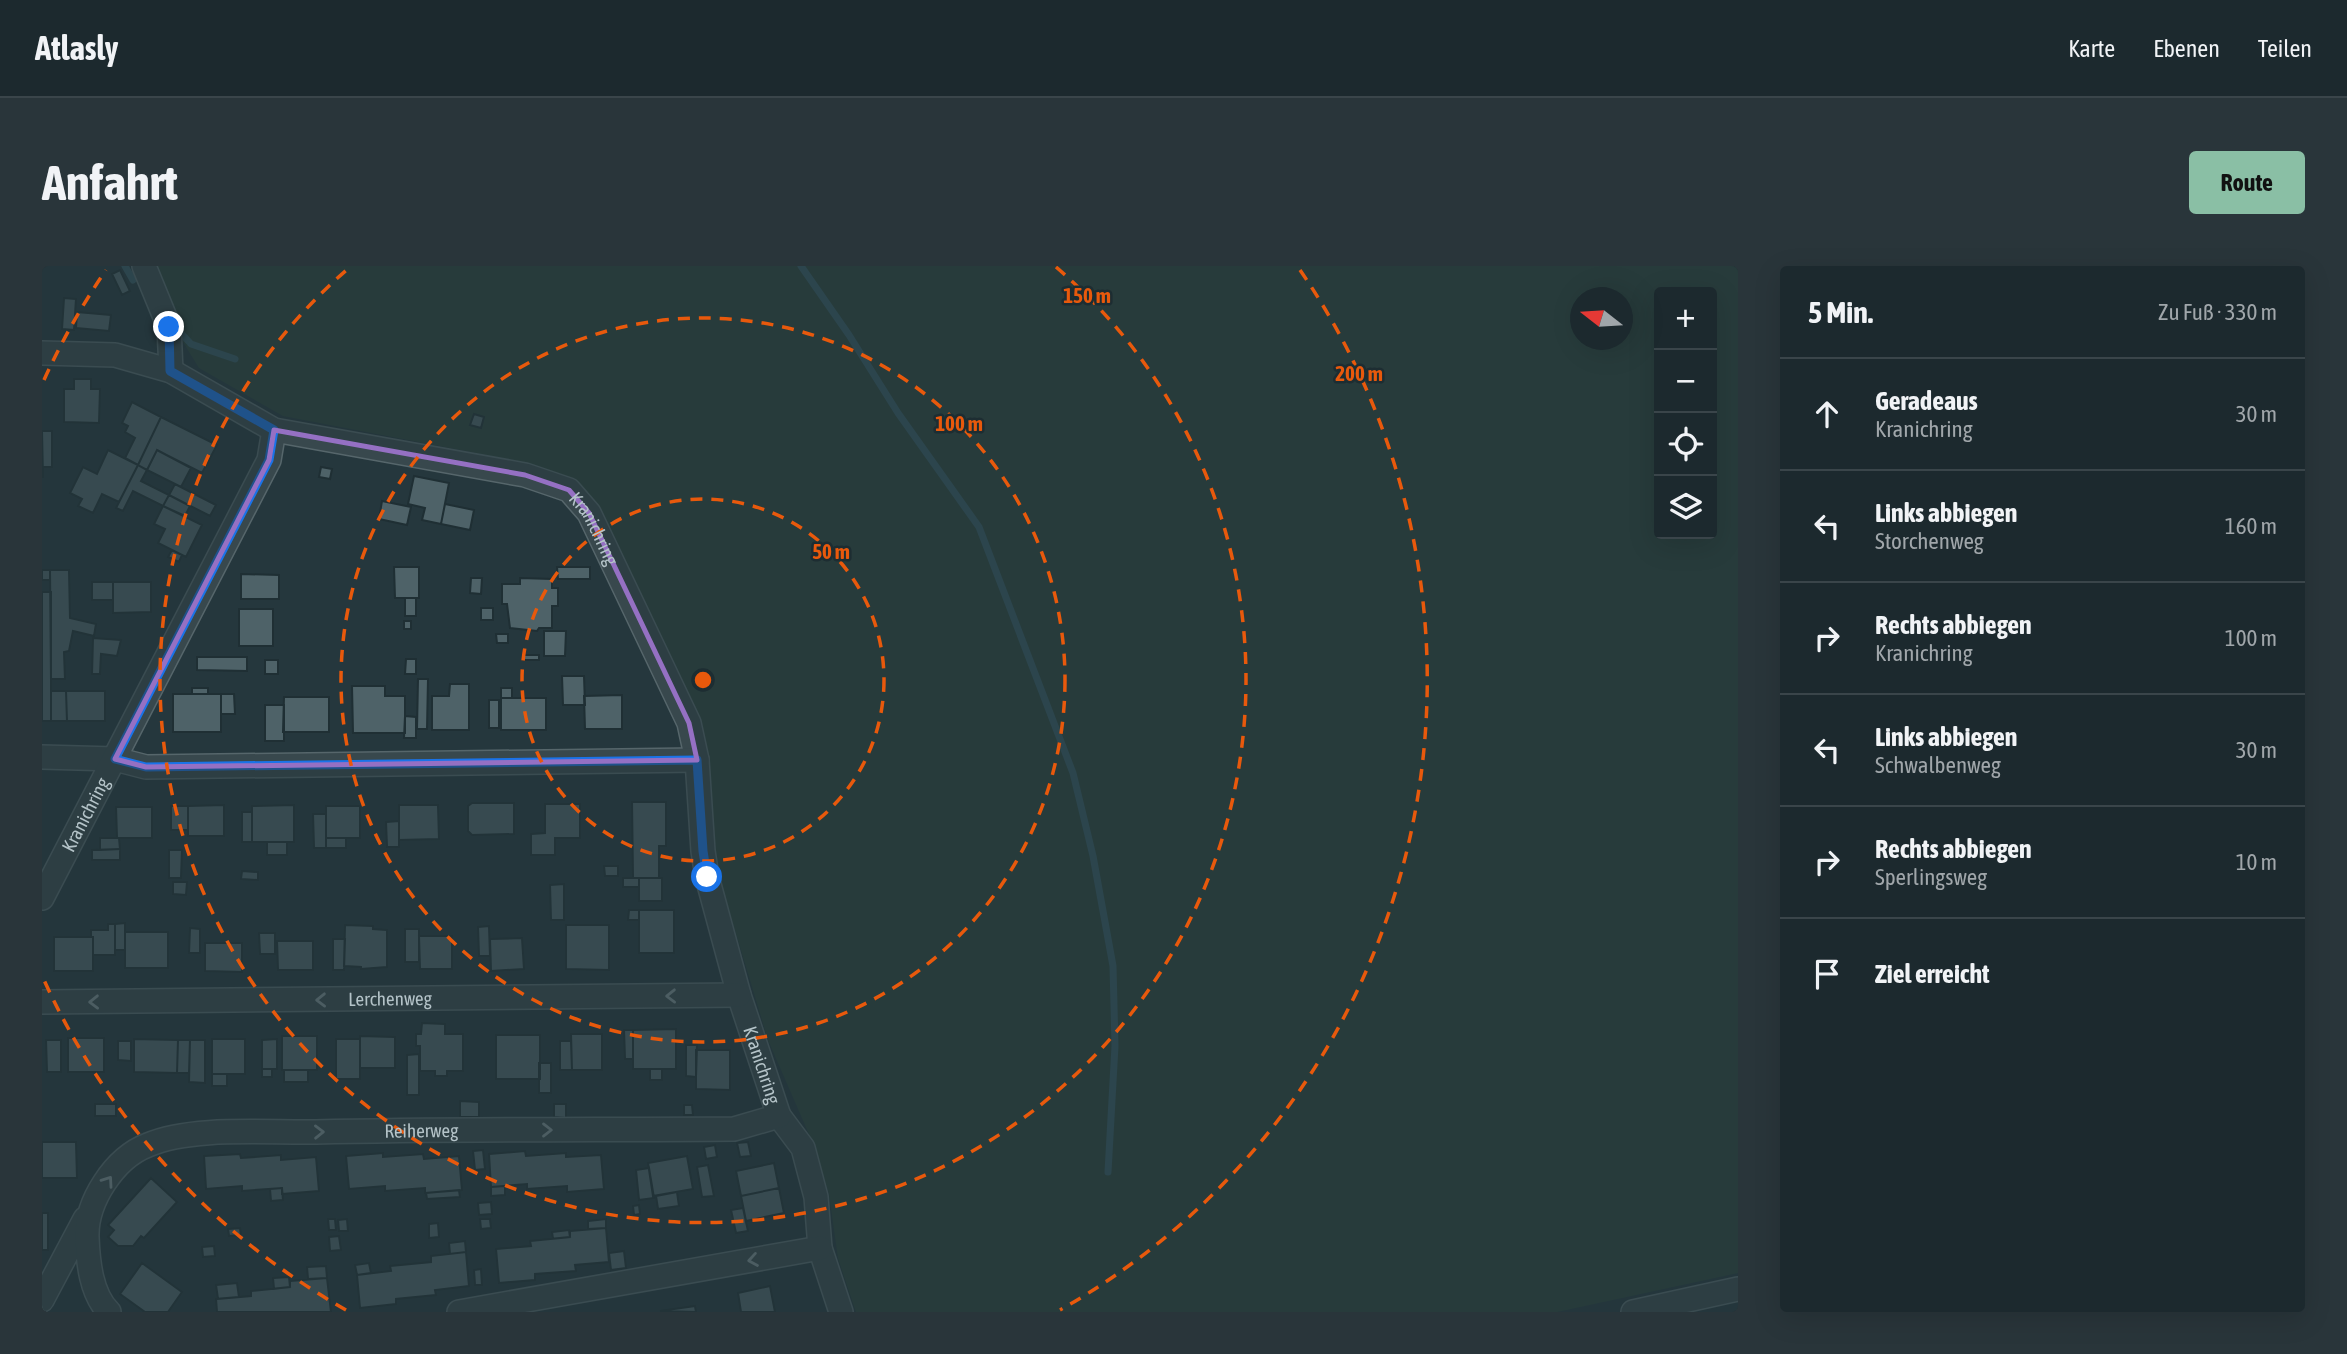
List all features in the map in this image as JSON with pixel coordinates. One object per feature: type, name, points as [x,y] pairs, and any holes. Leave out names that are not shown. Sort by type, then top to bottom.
[{"type":"street","points":[[144,266],[169,327],[170,371]]},
{"type":"street","points":[[42,353],[115,355],[170,371],[274,430]]},
{"type":"street","name":"Kranichring","points":[[42,898],[269,460],[274,430],[525,475],[569,490],[589,513],[689,723],[697,760],[705,864],[739,995],[779,1116],[803,1148],[816,1197],[820,1248],[841,1312]]},
{"type":"street","points":[[42,757],[115,759],[146,767],[697,760]]},
{"type":"street","name":"Lerchenweg","points":[[42,1002],[739,995]]},
{"type":"street","name":"Reiherweg","points":[[42,1300],[111,1175],[127,1158],[145,1146],[172,1136],[734,1129],[779,1116]]},
{"type":"street","name":"Reiherweg","points":[[91,1207],[87,1229],[92,1281],[103,1306],[109,1312]]},
{"type":"street","points":[[459,1312],[820,1248]]},
{"type":"street","points":[[1633,1312],[1738,1289]]},
{"type":"highlighted area","points":[[274,430],[525,475],[569,490],[589,513],[689,723],[697,760],[146,767],[115,759],[269,460]]},
{"type":"green space","points":[[152,266],[1738,266],[1738,1273],[1557,1312],[856,1312],[838,1258],[829,1194],[812,1141],[768,1040],[717,870],[709,765],[702,723],[573,482],[564,475],[523,462],[283,416],[199,368],[183,342]]},
{"type":"building","points":[[120,270],[130,291],[122,295],[112,274]]},
{"type":"building","points":[[64,298],[76,299],[74,330],[62,329]]},
{"type":"building","points":[[77,312],[111,315],[109,331],[76,328]]},
{"type":"building","points":[[74,379],[91,379],[91,389],[100,389],[99,423],[64,422],[64,389],[74,389]]},
{"type":"building","points":[[132,402],[161,417],[138,465],[125,458],[135,438],[125,432],[128,426],[122,423]]},
{"type":"building","points":[[474,414],[484,417],[481,428],[470,425]]},
{"type":"building","points":[[161,417],[217,445],[202,473],[157,450],[147,470],[138,465]]},
{"type":"building","points":[[42,431],[52,431],[52,467],[43,467],[43,478]]},
{"type":"building","points":[[108,450],[138,465],[119,502],[102,494],[93,513],[78,506],[82,499],[70,493],[83,467],[97,474]]},
{"type":"building","points":[[157,450],[191,468],[181,487],[147,470]]},
{"type":"building","points":[[138,465],[147,470],[141,481],[169,495],[163,506],[133,491],[123,511],[116,508]]},
{"type":"building","points":[[321,467],[332,469],[330,479],[319,477]]},
{"type":"building","points":[[414,476],[449,483],[441,524],[422,520],[425,508],[408,504]]},
{"type":"building","points":[[175,484],[216,505],[210,516],[169,495]]},
{"type":"building","points":[[169,495],[190,506],[185,516],[163,506]]},
{"type":"building","points":[[382,501],[411,507],[407,525],[379,519]]},
{"type":"building","points":[[445,504],[474,510],[470,530],[441,524]]},
{"type":"building","points":[[163,506],[202,525],[186,557],[158,543],[165,529],[154,524]]},
{"type":"building","points":[[172,550],[182,555],[179,562],[168,557]]},
{"type":"building","points":[[394,567],[419,567],[419,598],[395,598]]},
{"type":"building","points":[[557,567],[590,567],[590,579],[558,579]]},
{"type":"building","points":[[42,570],[50,570],[50,580],[42,580]]},
{"type":"building","points":[[50,570],[69,570],[70,618],[96,624],[94,636],[73,631],[69,651],[64,652],[65,679],[51,679]]},
{"type":"building","points":[[241,574],[279,575],[279,599],[241,599]]},
{"type":"building","points":[[471,578],[482,578],[481,594],[470,593]]},
{"type":"building","points":[[520,578],[552,579],[552,588],[558,588],[558,606],[552,606],[552,628],[539,628],[537,631],[510,628],[507,604],[502,604],[502,584],[520,584]]},
{"type":"building","points":[[92,582],[113,582],[113,600],[92,600]]},
{"type":"building","points":[[113,582],[151,582],[151,612],[113,613]]},
{"type":"building","points":[[42,592],[51,592],[51,721],[42,721]]},
{"type":"building","points":[[405,598],[416,598],[416,616],[405,616]]},
{"type":"building","points":[[481,608],[493,608],[493,620],[481,620]]},
{"type":"building","points":[[239,609],[273,609],[273,646],[239,646]]},
{"type":"building","points":[[404,621],[411,621],[411,629],[404,629]]},
{"type":"building","points":[[544,631],[566,631],[565,656],[544,656]]},
{"type":"building","points":[[496,634],[508,634],[508,643],[497,643]]},
{"type":"building","points":[[93,638],[121,640],[117,656],[101,654],[100,674],[92,674]]},
{"type":"building","points":[[523,655],[539,655],[539,660],[523,660]]},
{"type":"building","points":[[197,657],[247,657],[247,671],[197,670]]},
{"type":"building","points":[[406,659],[416,659],[416,674],[405,674]]},
{"type":"building","points":[[265,660],[278,660],[278,674],[265,674]]},
{"type":"building","points":[[562,676],[584,676],[585,705],[563,705]]},
{"type":"building","points":[[418,679],[428,679],[427,729],[417,729]]},
{"type":"building","points":[[450,684],[469,684],[469,730],[432,730],[432,696],[449,696]]},
{"type":"building","points":[[352,686],[385,686],[385,696],[405,696],[405,733],[353,733]]},
{"type":"building","points":[[192,688],[208,688],[208,694],[192,694]]},
{"type":"building","points":[[501,688],[512,688],[512,698],[501,698]]},
{"type":"building","points":[[51,691],[66,691],[67,721],[51,721]]},
{"type":"building","points":[[66,691],[105,691],[105,721],[67,721]]},
{"type":"building","points":[[173,694],[221,694],[221,732],[173,732]]},
{"type":"building","points":[[221,694],[234,694],[235,714],[221,714]]},
{"type":"building","points":[[622,695],[622,729],[585,729],[584,696]]},
{"type":"building","points":[[284,697],[329,697],[329,732],[283,732]]},
{"type":"building","points":[[501,698],[546,698],[546,730],[501,730]]},
{"type":"building","points":[[489,700],[499,700],[499,728],[489,728]]},
{"type":"building","points":[[265,705],[284,705],[284,741],[265,741]]},
{"type":"building","points":[[405,716],[416,717],[416,738],[404,738]]},
{"type":"building","points":[[632,802],[666,802],[666,846],[659,846],[659,878],[633,878]]},
{"type":"building","points":[[472,803],[514,803],[514,834],[472,835],[468,831],[468,806]]},
{"type":"building","points":[[545,804],[580,804],[580,838],[555,838],[555,855],[531,855],[531,834],[545,833]]},
{"type":"building","points":[[224,805],[224,836],[188,836],[188,806]]},
{"type":"building","points":[[294,805],[294,842],[252,842],[252,806]]},
{"type":"building","points":[[399,805],[438,805],[439,839],[399,840]]},
{"type":"building","points":[[171,806],[188,806],[188,830],[171,830]]},
{"type":"building","points":[[326,806],[360,806],[360,838],[326,838]]},
{"type":"building","points":[[116,807],[152,807],[152,838],[117,838]]},
{"type":"building","points":[[242,812],[252,812],[252,842],[242,842]]},
{"type":"building","points":[[313,814],[326,814],[326,848],[314,848]]},
{"type":"building","points":[[399,821],[399,847],[387,847],[386,822]]},
{"type":"building","points":[[100,838],[119,838],[120,849],[100,850]]},
{"type":"building","points":[[326,838],[346,838],[346,848],[326,848]]},
{"type":"building","points":[[267,842],[287,842],[287,855],[267,855]]},
{"type":"building","points":[[120,849],[120,860],[92,860],[92,850]]},
{"type":"building","points":[[169,850],[182,850],[181,878],[169,878]]},
{"type":"building","points":[[604,866],[618,866],[618,876],[605,876]]},
{"type":"building","points":[[242,871],[258,872],[258,880],[241,879]]},
{"type":"building","points":[[623,878],[639,878],[639,887],[623,887]]},
{"type":"building","points":[[639,878],[662,878],[662,901],[639,901]]},
{"type":"building","points":[[173,882],[187,882],[186,895],[173,894]]},
{"type":"building","points":[[564,884],[564,920],[551,920],[550,885]]},
{"type":"building","points":[[629,910],[639,910],[639,920],[628,920]]},
{"type":"building","points":[[639,910],[674,910],[674,953],[639,953]]},
{"type":"building","points":[[125,923],[125,950],[115,950],[115,924]]},
{"type":"building","points":[[108,924],[115,924],[115,955],[93,955],[91,930],[108,930]]},
{"type":"building","points":[[345,925],[373,926],[373,929],[387,930],[387,967],[361,969],[344,966]]},
{"type":"building","points":[[566,925],[609,925],[609,970],[566,969]]},
{"type":"building","points":[[489,926],[490,956],[479,956],[478,927]]},
{"type":"building","points":[[190,928],[200,929],[200,953],[189,953]]},
{"type":"building","points":[[405,929],[419,929],[419,962],[405,962]]},
{"type":"building","points":[[125,932],[168,932],[168,968],[125,968]]},
{"type":"building","points":[[259,933],[275,933],[275,954],[260,954]]},
{"type":"building","points":[[419,936],[452,936],[452,969],[420,969]]},
{"type":"building","points":[[54,937],[93,937],[93,971],[54,971]]},
{"type":"building","points":[[522,938],[524,969],[491,971],[490,939]]},
{"type":"building","points":[[333,939],[345,939],[344,970],[333,970]]},
{"type":"building","points":[[277,941],[313,941],[313,970],[278,970]]},
{"type":"building","points":[[205,943],[242,943],[242,972],[205,971]]},
{"type":"building","points":[[422,1023],[445,1024],[445,1034],[463,1034],[463,1071],[447,1071],[447,1076],[435,1076],[435,1071],[420,1071],[420,1046],[416,1046],[416,1034],[421,1034]]},
{"type":"building","points":[[676,1029],[676,1069],[633,1069],[633,1030]]},
{"type":"building","points":[[624,1030],[633,1030],[633,1059],[625,1059]]},
{"type":"building","points":[[571,1034],[602,1034],[602,1070],[572,1070]]},
{"type":"building","points":[[496,1035],[540,1035],[540,1079],[496,1079]]},
{"type":"building","points":[[282,1036],[317,1036],[317,1070],[282,1070]]},
{"type":"building","points":[[360,1036],[395,1037],[395,1068],[360,1068]]},
{"type":"building","points":[[68,1038],[104,1038],[104,1072],[68,1072]]},
{"type":"building","points":[[134,1039],[178,1040],[177,1073],[134,1072]]},
{"type":"building","points":[[212,1039],[245,1039],[245,1074],[212,1074]]},
{"type":"building","points":[[277,1039],[277,1069],[262,1069],[262,1040]]},
{"type":"building","points":[[336,1039],[360,1039],[360,1079],[336,1079]]},
{"type":"building","points":[[46,1040],[61,1040],[61,1072],[47,1072]]},
{"type":"building","points":[[178,1040],[190,1040],[189,1073],[177,1073]]},
{"type":"building","points":[[190,1040],[205,1040],[205,1083],[189,1082]]},
{"type":"building","points":[[118,1041],[131,1041],[131,1061],[118,1060]]},
{"type":"building","points":[[560,1041],[571,1041],[572,1070],[560,1070]]},
{"type":"building","points":[[686,1045],[697,1045],[696,1077],[686,1076]]},
{"type":"building","points":[[696,1050],[730,1050],[730,1090],[696,1089]]},
{"type":"building","points":[[419,1054],[419,1095],[407,1095],[407,1055]]},
{"type":"building","points":[[539,1063],[551,1063],[551,1093],[539,1093]]},
{"type":"building","points":[[262,1069],[272,1069],[272,1077],[262,1077]]},
{"type":"building","points":[[650,1069],[662,1069],[662,1080],[650,1080]]},
{"type":"building","points":[[284,1070],[308,1070],[308,1082],[284,1082]]},
{"type":"building","points":[[212,1074],[227,1074],[227,1086],[212,1086]]},
{"type":"building","points":[[460,1101],[479,1102],[479,1117],[460,1117]]},
{"type":"building","points":[[95,1104],[116,1104],[116,1116],[95,1116]]},
{"type":"building","points":[[554,1104],[566,1104],[566,1118],[554,1117]]},
{"type":"building","points":[[684,1105],[692,1105],[693,1115],[684,1115]]},
{"type":"building","points":[[42,1142],[76,1142],[77,1178],[42,1178]]},
{"type":"building","points":[[748,1142],[751,1156],[740,1157],[737,1143]]},
{"type":"building","points":[[715,1145],[717,1157],[706,1159],[704,1147]]},
{"type":"building","points":[[483,1150],[485,1169],[475,1170],[473,1151]]},
{"type":"building","points":[[525,1151],[526,1156],[566,1153],[566,1157],[601,1155],[604,1189],[567,1192],[567,1186],[527,1189],[527,1184],[491,1187],[489,1154]]},
{"type":"building","points":[[383,1153],[383,1157],[423,1154],[424,1159],[459,1156],[462,1190],[425,1193],[425,1188],[385,1191],[385,1186],[349,1189],[346,1156]]},
{"type":"building","points":[[240,1154],[241,1158],[281,1155],[281,1160],[316,1157],[319,1191],[282,1194],[282,1188],[242,1191],[242,1186],[206,1189],[204,1156]]},
{"type":"building","points":[[687,1156],[693,1189],[653,1196],[648,1163]]},
{"type":"building","points":[[774,1163],[779,1188],[741,1196],[736,1171]]},
{"type":"building","points":[[708,1165],[714,1196],[702,1197],[697,1167]]},
{"type":"building","points":[[649,1168],[654,1198],[639,1200],[636,1170]]},
{"type":"building","points":[[151,1178],[177,1202],[144,1238],[141,1236],[133,1246],[118,1246],[108,1237],[114,1230],[108,1225]]},
{"type":"building","points":[[505,1186],[505,1195],[491,1196],[491,1187]]},
{"type":"building","points":[[282,1188],[283,1200],[271,1201],[270,1189]]},
{"type":"building","points":[[779,1188],[784,1213],[746,1221],[741,1196]]},
{"type":"building","points":[[459,1190],[460,1197],[427,1199],[426,1193]]},
{"type":"building","points":[[677,1192],[679,1206],[658,1209],[656,1196]]},
{"type":"building","points":[[491,1202],[492,1214],[479,1215],[478,1203]]},
{"type":"building","points":[[639,1205],[640,1214],[634,1215],[633,1206]]},
{"type":"building","points":[[743,1208],[748,1231],[736,1233],[731,1210]]},
{"type":"building","points":[[42,1213],[48,1213],[48,1250],[42,1250]]},
{"type":"building","points":[[328,1219],[335,1219],[336,1230],[329,1230]]},
{"type":"building","points":[[347,1219],[348,1231],[339,1231],[338,1220]]},
{"type":"building","points":[[480,1219],[490,1219],[491,1228],[481,1229]]},
{"type":"building","points":[[606,1219],[606,1228],[588,1229],[588,1221]]},
{"type":"building","points":[[438,1223],[439,1237],[429,1238],[429,1224]]},
{"type":"building","points":[[240,1228],[241,1235],[229,1236],[228,1229]]},
{"type":"building","points":[[606,1228],[609,1262],[575,1265],[576,1271],[535,1274],[535,1280],[499,1283],[496,1249],[531,1246],[530,1241],[570,1237],[570,1231]]},
{"type":"building","points":[[569,1230],[570,1237],[553,1239],[552,1232]]},
{"type":"building","points":[[339,1236],[341,1250],[330,1251],[329,1237]]},
{"type":"building","points":[[465,1241],[466,1252],[450,1254],[449,1243]]},
{"type":"building","points":[[214,1246],[215,1256],[203,1257],[202,1247]]},
{"type":"building","points":[[624,1251],[626,1268],[611,1270],[609,1253]]},
{"type":"building","points":[[466,1252],[469,1286],[435,1290],[436,1295],[396,1299],[396,1304],[360,1308],[357,1275],[391,1271],[390,1266],[431,1262],[431,1256]]},
{"type":"building","points":[[142,1263],[182,1292],[168,1312],[145,1312],[120,1294]]},
{"type":"building","points":[[369,1263],[371,1273],[357,1275],[355,1265]]},
{"type":"building","points":[[326,1266],[327,1278],[308,1279],[307,1267]]},
{"type":"building","points":[[481,1269],[482,1285],[475,1285],[474,1270]]},
{"type":"building","points":[[289,1277],[290,1287],[274,1289],[273,1278]]},
{"type":"building","points":[[327,1278],[331,1312],[217,1312],[216,1299],[251,1296],[251,1291],[290,1287],[290,1281]]},
{"type":"building","points":[[237,1283],[239,1297],[218,1299],[216,1285]]},
{"type":"building","points":[[770,1286],[775,1312],[741,1312],[738,1293]]},
{"type":"building","points":[[695,1306],[696,1312],[660,1311]]},
{"type":"waterway","points":[[125,266],[133,280]]},
{"type":"waterway","points":[[801,266],[898,413],[979,527],[1073,773],[1093,856],[1113,966],[1115,1046],[1108,1172]]},
{"type":"waterway","points":[[180,332],[191,344],[235,359]]},
{"type":"route","points":[[169,327],[170,371],[274,430],[269,460],[115,759],[146,767],[697,760],[707,877]]}]
